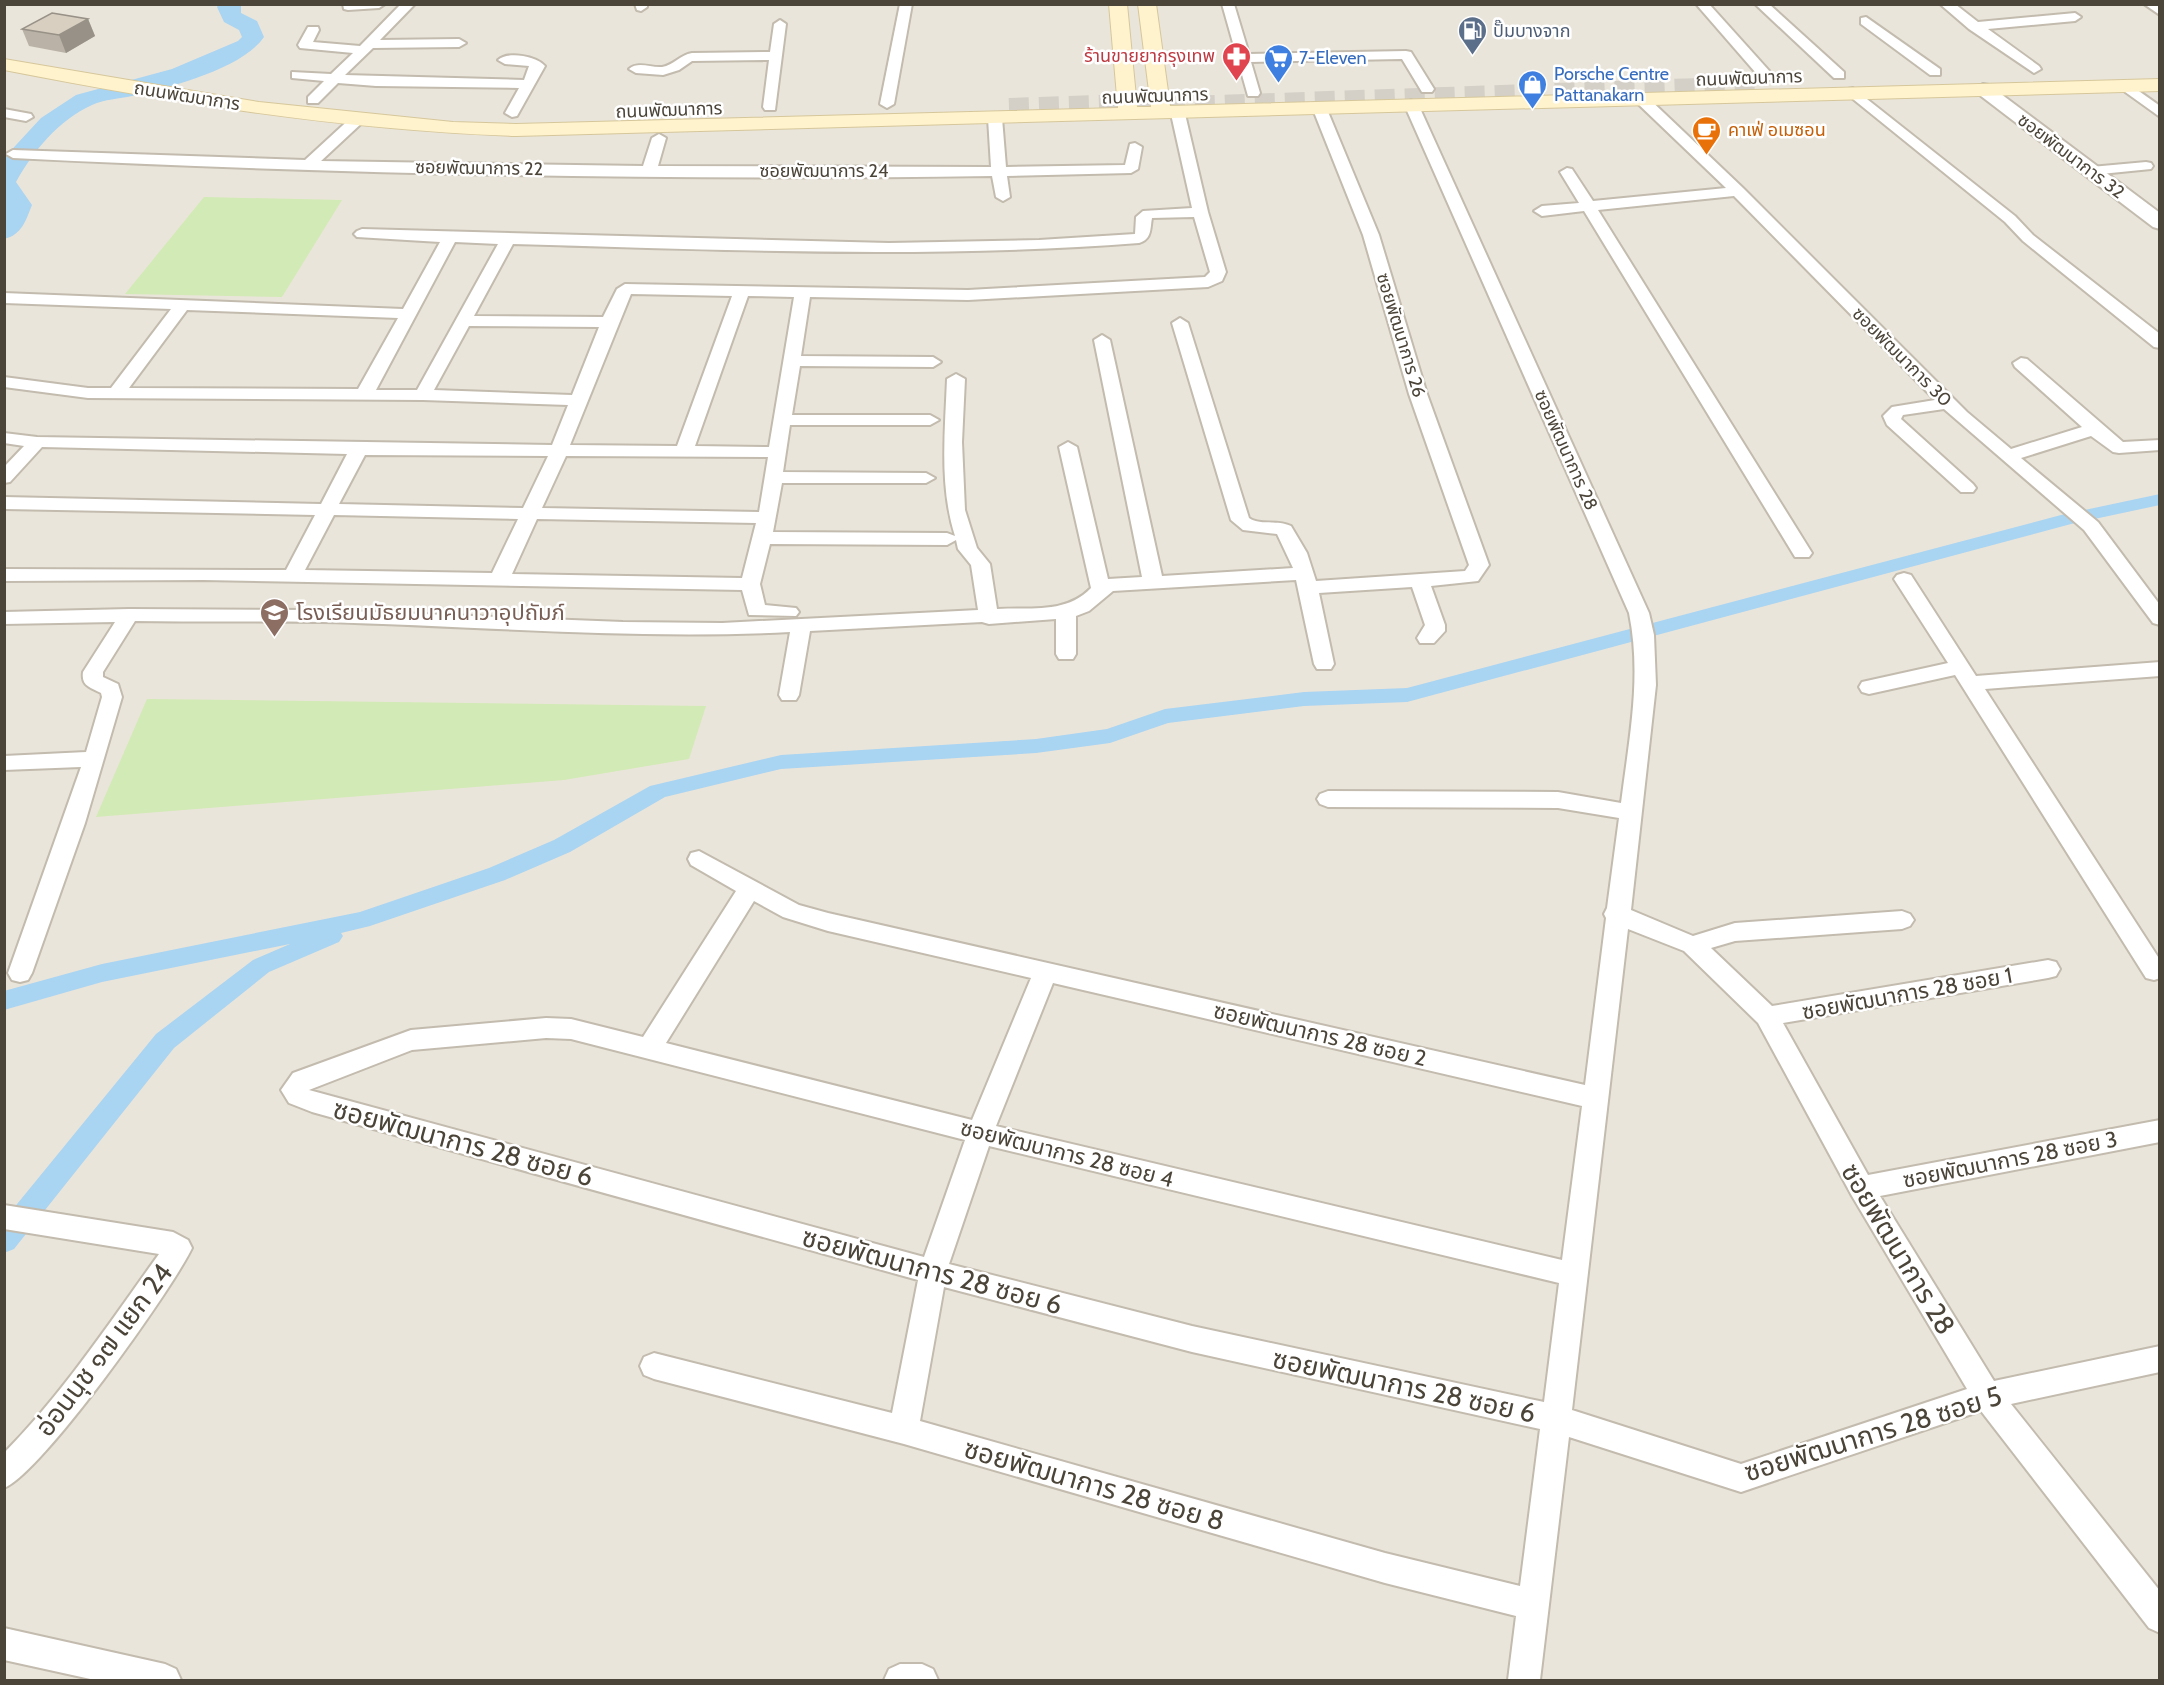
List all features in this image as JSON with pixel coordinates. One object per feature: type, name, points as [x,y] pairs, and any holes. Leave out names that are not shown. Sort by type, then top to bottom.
[{"type":"main road","points":[[1119,4],[1128,105]]},
{"type":"main road","points":[[1103,114],[1128,105],[1166,107],[1152,46],[1147,4]]},
{"type":"main road","points":[[1122,47],[1131,49],[1152,46]]},
{"type":"main road","name":"ถนนพัฒนาการ","points":[[4,51],[173,80],[441,116],[543,120],[1006,111]]},
{"type":"main road","name":"ถนนพัฒนาการ","points":[[4,64],[149,90],[364,119],[541,126],[1128,105]]},
{"type":"main road","name":"ถนนพัฒนาการ","points":[[1757,84],[1853,92],[2034,69],[2057,69]]},
{"type":"main road","points":[[1911,73],[1957,72]]},
{"type":"main road","name":"ถนนพัฒนาการ","points":[[1757,84],[2160,72]]},
{"type":"main road","name":"ถนนพัฒนาการ","points":[[1166,107],[1210,111],[1639,97],[1839,75],[1887,74]]},
{"type":"main road","name":"ถนนพัฒนาการ","points":[[1988,75],[2126,86],[2160,85]]},
{"type":"main road","name":"ถนนพัฒนาการ","points":[[322,101],[512,113],[887,104],[1103,114],[1166,107],[1253,93],[2160,77]]},
{"type":"street","points":[[347,9],[379,4]]},
{"type":"street","points":[[322,101],[334,79],[409,4]]},
{"type":"street","points":[[887,104],[889,83],[906,4]]},
{"type":"street","points":[[1228,4],[1253,93]]},
{"type":"street","points":[[1702,4],[1757,84]]},
{"type":"street","points":[[1761,4],[1839,75]]},
{"type":"street","points":[[1946,4],[2034,69]]},
{"type":"street","points":[[2150,4],[2160,11]]},
{"type":"street","points":[[1974,26],[2074,17]]},
{"type":"street","points":[[1866,21],[1935,72]]},
{"type":"street","points":[[771,107],[780,24]]},
{"type":"street","points":[[313,30],[305,45],[335,48],[459,43]]},
{"type":"street","points":[[335,48],[349,34]]},
{"type":"street","points":[[1242,58],[1406,55],[1427,89]]},
{"type":"street","points":[[636,69],[672,69],[678,67],[685,58],[692,57],[775,56]]},
{"type":"street","points":[[505,60],[536,63],[538,66],[512,113]]},
{"type":"street","points":[[297,75],[382,82],[530,84]]},
{"type":"street","name":"ซอยพัฒนาการ 32","points":[[1988,75],[2091,171],[2160,223]]},
{"type":"street","points":[[2126,86],[2160,112]]},
{"type":"street","points":[[1853,92],[2010,219],[2028,238],[2160,343]]},
{"type":"street","name":"ซอยพัฒนาการ 30","points":[[1639,97],[1738,191],[1948,403],[2091,526],[2160,619]]},
{"type":"street","name":"ซอยพัฒนาการ 28","points":[[1411,104],[1639,613],[1646,636],[1646,672],[1631,812],[1616,914],[1575,1275],[1524,1680]]},
{"type":"street","points":[[499,580],[559,451],[620,296],[630,288],[968,295],[1208,282],[1216,278],[1218,272],[1166,107]]},
{"type":"street","name":"ซอยพัฒนาการ 26","points":[[1319,108],[1371,235],[1418,394],[1479,565],[1471,577],[1420,581]]},
{"type":"street","points":[[1003,197],[999,172],[1006,111]]},
{"type":"street","points":[[4,112],[26,117]]},
{"type":"street","points":[[310,164],[364,119]]},
{"type":"street","points":[[649,171],[659,138]]},
{"type":"street","name":"ซอยพัฒนาการ 24","points":[[649,171],[999,172],[1131,169],[1135,147]]},
{"type":"street","name":"ซอยพัฒนาการ 22","points":[[15,154],[310,164],[649,171]]},
{"type":"street","points":[[2091,171],[2146,166]]},
{"type":"street","points":[[1567,172],[1802,553]]},
{"type":"street","points":[[1542,211],[1738,191]]},
{"type":"street","points":[[362,234],[508,240],[939,249],[1073,244],[1142,237],[1144,217],[1148,214],[1200,212]]},
{"type":"street","points":[[364,395],[450,238]]},
{"type":"street","points":[[423,395],[508,240]]},
{"type":"street","points":[[684,452],[742,291]]},
{"type":"street","points":[[802,291],[767,518],[750,584],[754,608],[762,613],[953,608]]},
{"type":"street","points":[[4,298],[410,314]]},
{"type":"street","points":[[116,393],[182,306]]},
{"type":"street","points":[[465,321],[609,322]]},
{"type":"street","points":[[1180,322],[1240,520],[1248,526],[1279,527],[1286,530],[1306,580],[1324,664]]},
{"type":"street","points":[[1102,340],[1153,581]]},
{"type":"street","points":[[791,361],[933,362]]},
{"type":"street","points":[[2021,363],[2094,429],[2119,448],[2160,445]]},
{"type":"street","points":[[956,379],[953,442],[956,510],[968,549],[980,564],[989,618]]},
{"type":"street","points":[[4,382],[88,393],[423,395],[578,400]]},
{"type":"street","points":[[1948,403],[1898,411],[1892,416],[1893,421],[1967,488]]},
{"type":"street","points":[[782,420],[930,420]]},
{"type":"street","points":[[2008,456],[2094,429]]},
{"type":"street","points":[[4,438],[37,442],[359,449],[777,452]]},
{"type":"street","points":[[4,477],[37,442]]},
{"type":"street","points":[[1068,447],[1101,589]]},
{"type":"street","points":[[293,575],[359,449]]},
{"type":"street","points":[[772,477],[926,478]]},
{"type":"street","points":[[4,503],[531,511],[767,518]]},
{"type":"street","points":[[763,538],[947,539]]},
{"type":"street","points":[[4,575],[293,575],[750,584]]},
{"type":"street","points":[[1904,579],[2154,971]]},
{"type":"street","points":[[4,618],[129,615],[321,616],[623,628],[801,626],[989,618],[1066,612],[1085,607],[1096,598],[1101,589],[1110,585],[1153,581],[1420,581],[1435,625],[1435,631],[1427,638]]},
{"type":"street","points":[[1066,612],[1066,654]]},
{"type":"street","points":[[20,973],[74,823],[112,697],[111,689],[92,680],[93,672],[129,615]]},
{"type":"street","points":[[789,695],[801,626]]},
{"type":"street","points":[[1869,687],[1967,675],[2160,669]]},
{"type":"street","points":[[4,763],[93,759]]},
{"type":"street","points":[[1328,798],[1558,800],[1631,812]]},
{"type":"street","name":"ซอยพัฒนาการ 28 ซอย 2","points":[[699,859],[749,889],[791,910],[828,921],[1594,1098]]},
{"type":"street","points":[[650,1048],[749,889]]},
{"type":"street","name":"ซอยพัฒนาการ 28","points":[[1616,914],[1692,945],[1767,1016],[1861,1188],[1987,1396],[2160,1617]]},
{"type":"street","points":[[1692,945],[1735,932],[1902,920]]},
{"type":"street","name":"ซอยพัฒนาการ 28 ซอย 1","points":[[1767,1016],[2048,969]]},
{"type":"street","points":[[904,1430],[933,1272],[980,1133],[1046,971]]},
{"type":"street","name":"ซอยพัฒนาการ 28 ซอย 4","points":[[312,1102],[298,1096],[294,1090],[302,1080],[411,1040],[560,1028],[650,1048],[980,1133],[1575,1275]]},
{"type":"street","name":"ซอยพัฒนาการ 28 ซอย 6","points":[[312,1102],[933,1272],[1192,1339],[1557,1419]]},
{"type":"street","name":"ซอยพัฒนาการ 28 ซอย 3","points":[[1861,1188],[2160,1131]]},
{"type":"street","name":"อ่อนนุช ๑๗ แยก 24","points":[[4,1217],[173,1244],[178,1248],[115,1340],[42,1436],[4,1474]]},
{"type":"street","name":"ซอยพัฒนาการ 28 ซอย 5","points":[[1557,1419],[1741,1478],[1987,1396],[2160,1359]]},
{"type":"street","name":"ซอยพัฒนาการ 28 ซอย 8","points":[[654,1366],[904,1430],[1386,1568],[1534,1605]]},
{"type":"street","points":[[4,1644],[165,1680]]},
{"type":"shaded area","points":[[5,5],[2159,5],[2159,1680],[5,1680]]},
{"type":"green space","points":[[204,197],[342,200],[282,297],[125,294]]},
{"type":"green space","points":[[147,699],[706,706],[689,759],[564,780],[96,817]]},
{"type":"building","points":[[52,13],[88,19],[59,35],[22,29]]},
{"type":"waterway","points":[[4,181],[26,147],[73,106],[90,98],[131,89],[180,74],[246,46],[253,37],[249,26],[232,17],[228,7],[230,4]]},
{"type":"waterway","points":[[4,184],[19,205],[12,223],[4,231]]},
{"type":"waterway","points":[[4,1001],[102,973],[362,920],[497,874],[562,846],[658,791],[781,762],[1036,746],[1110,736],[1165,716],[1304,699],[1407,695],[2068,519],[2160,499]]},
{"type":"waterway","points":[[4,1241],[165,1041],[261,966],[331,936]]},
{"type":"tunnel","points":[[1105,109],[1755,86]]},
{"type":"tunnel","points":[[1009,108],[1125,104]]},
{"type":"place","name":"ปั๊มบางจาก","points":[[1472,56]]},
{"type":"place","name":"ร้านขายยากรุงเทพ","points":[[1236,82]]},
{"type":"place","name":"7-Eleven","points":[[1278,84]]},
{"type":"place","name":"Porsche Centre Pattanakarn","points":[[1533,110]]},
{"type":"place","name":"คาเฟ่ อเมซอน","points":[[1707,156]]},
{"type":"place","name":"โรงเรียนมัธยมนาคนาวาอุปถัมภ์","points":[[275,638]]}]
